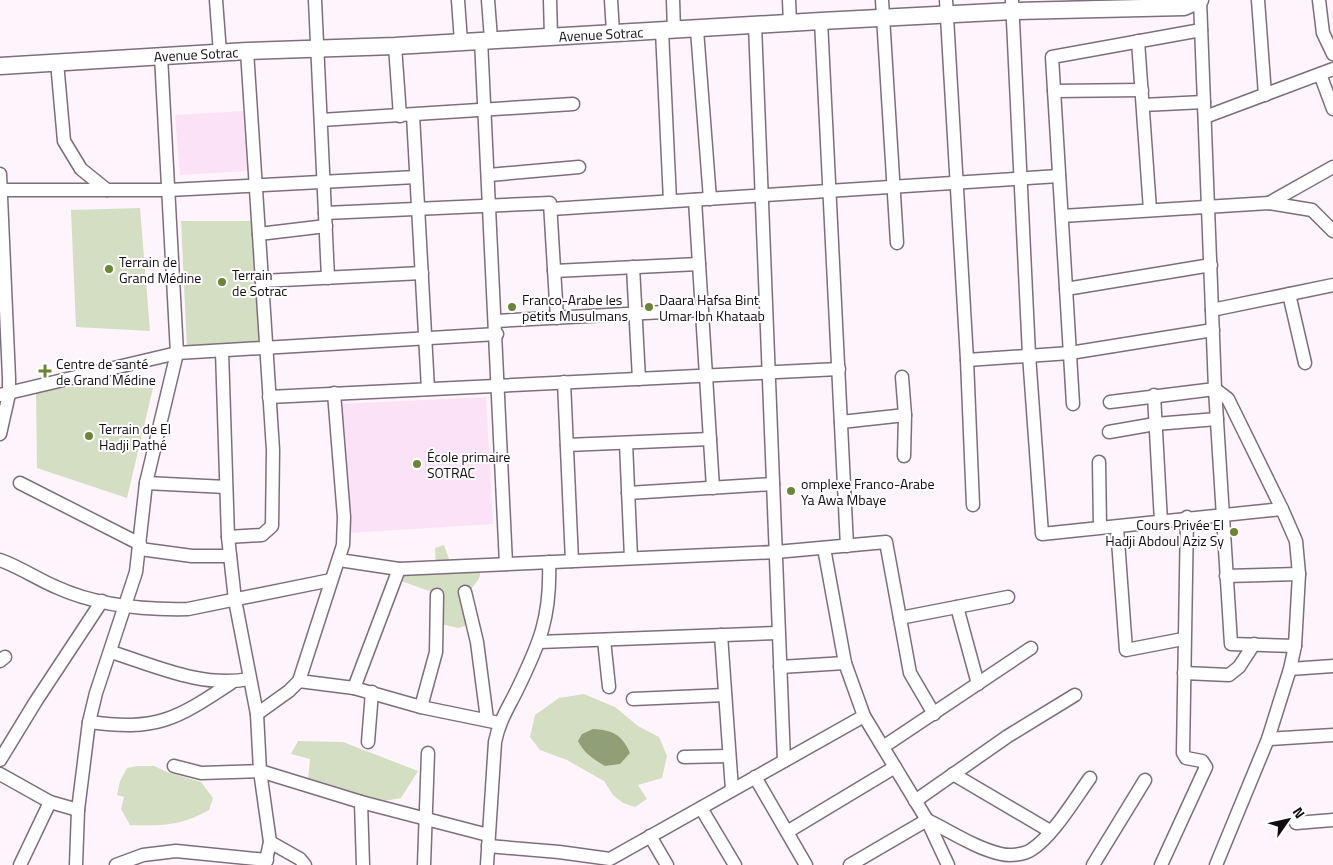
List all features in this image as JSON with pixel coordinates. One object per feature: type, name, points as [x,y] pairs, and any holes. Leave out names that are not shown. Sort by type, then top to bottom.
[{"type":"street","points":[[216,0],[220,53]]},
{"type":"street","points":[[315,0],[319,50],[328,278]]},
{"type":"street","points":[[458,0],[461,42]]},
{"type":"street","points":[[488,0],[485,110],[506,564]]},
{"type":"street","points":[[550,0],[552,36]]},
{"type":"street","points":[[611,0],[613,32]]},
{"type":"street","points":[[670,201],[668,31],[673,0]]},
{"type":"street","points":[[789,0],[790,23]]},
{"type":"street","points":[[882,0],[898,242]]},
{"type":"street","points":[[1200,0],[1217,419],[1231,644],[1296,646]]},
{"type":"street","name":"Avenue Sotrac","points":[[0,64],[247,51],[319,50],[613,32],[697,30],[883,18],[947,7],[1080,5],[1184,7],[1200,0]]},
{"type":"street","points":[[1258,0],[1265,95]]},
{"type":"street","points":[[1319,0],[1323,33],[1333,54]]},
{"type":"street","points":[[1013,6],[1029,356],[1042,534],[1161,522],[1187,517],[1282,509]]},
{"type":"street","points":[[947,7],[968,360],[973,505]]},
{"type":"street","points":[[821,21],[848,546]]},
{"type":"street","points":[[755,25],[784,761]]},
{"type":"street","points":[[697,30],[710,199]]},
{"type":"street","points":[[1073,404],[1052,57],[1202,30]]},
{"type":"street","points":[[1138,42],[1150,210]]},
{"type":"street","points":[[395,46],[400,116]]},
{"type":"street","points":[[228,537],[262,535],[272,526],[273,450],[247,51]]},
{"type":"street","points":[[76,865],[78,810],[89,722],[96,693],[127,605],[140,546],[146,484],[176,353],[161,56]]},
{"type":"street","points":[[57,62],[64,141],[82,169],[107,190]]},
{"type":"street","points":[[1205,117],[1333,69]]},
{"type":"street","points":[[1320,74],[1333,109]]},
{"type":"street","points":[[1054,91],[1142,90]]},
{"type":"street","points":[[1143,105],[1204,102]]},
{"type":"street","points":[[321,120],[413,116],[573,104]]},
{"type":"street","points":[[413,116],[428,389]]},
{"type":"street","points":[[489,175],[579,167]]},
{"type":"street","points":[[1269,203],[1333,167]]},
{"type":"street","points":[[0,174],[4,394],[0,434]]},
{"type":"street","points":[[551,209],[1059,176]]},
{"type":"street","points":[[1,190],[169,190],[416,177]]},
{"type":"street","points":[[695,200],[713,488]]},
{"type":"street","points":[[325,213],[550,203],[557,318]]},
{"type":"street","points":[[1062,216],[1269,203],[1312,210],[1333,231]]},
{"type":"street","points":[[259,234],[326,226]]},
{"type":"street","points":[[554,271],[699,264]]},
{"type":"street","points":[[1066,289],[1211,265]]},
{"type":"street","points":[[632,267],[639,379]]},
{"type":"street","points":[[262,281],[422,273]]},
{"type":"street","points":[[1212,310],[1333,286]]},
{"type":"street","points":[[1289,294],[1305,363]]},
{"type":"street","points":[[4,394],[176,353],[425,338],[557,318],[702,310]]},
{"type":"street","points":[[968,360],[1070,353],[1213,330]]},
{"type":"street","points":[[123,864],[143,856],[176,851],[266,862],[270,842],[260,771],[258,714],[235,600],[228,537],[222,350]]},
{"type":"street","points":[[270,396],[838,369]]},
{"type":"street","points":[[902,377],[905,415],[904,456]]},
{"type":"street","points":[[564,382],[572,561]]},
{"type":"street","points":[[1110,402],[1154,395],[1216,389],[1228,399],[1296,541],[1299,574],[1296,646],[1268,739],[1216,865]]},
{"type":"street","points":[[258,714],[289,692],[299,681],[343,545],[344,526],[334,394]]},
{"type":"street","points":[[1154,395],[1161,522]]},
{"type":"street","points":[[841,422],[905,415]]},
{"type":"street","points":[[1109,432],[1155,424],[1217,419]]},
{"type":"street","points":[[567,445],[710,438]]},
{"type":"street","points":[[626,443],[631,558]]},
{"type":"street","points":[[1099,462],[1100,527]]},
{"type":"street","points":[[20,483],[140,546],[192,556],[230,556]]},
{"type":"street","points":[[146,484],[226,487]]},
{"type":"street","points":[[628,493],[773,484]]},
{"type":"street","points":[[1161,865],[1206,767],[1202,762],[1186,758],[1183,753],[1183,639],[1187,517]]},
{"type":"street","points":[[1117,527],[1126,650],[1183,639]]},
{"type":"street","points":[[339,560],[399,569],[776,552],[886,542],[910,673],[934,714]]},
{"type":"street","points":[[824,548],[845,663],[864,716],[927,820],[948,865]]},
{"type":"street","points":[[0,560],[55,587],[102,601],[127,605],[188,609],[331,580]]},
{"type":"street","points":[[493,721],[515,694],[545,625],[549,562]]},
{"type":"street","points":[[354,688],[399,569]]},
{"type":"street","points":[[1226,576],[1299,574]]},
{"type":"street","points":[[466,592],[493,721],[487,865]]},
{"type":"street","points":[[421,707],[436,652],[437,595]]},
{"type":"street","points":[[900,618],[1008,597]]},
{"type":"street","points":[[0,760],[36,701],[102,601]]},
{"type":"street","points":[[957,607],[978,684]]},
{"type":"street","points":[[539,642],[778,633]]},
{"type":"street","points":[[721,636],[732,790]]},
{"type":"street","points":[[604,640],[608,687]]},
{"type":"street","points":[[1184,674],[1229,676],[1239,667],[1254,644]]},
{"type":"street","points":[[883,748],[1031,648]]},
{"type":"street","points":[[111,652],[197,679],[230,683],[250,679]]},
{"type":"street","points":[[780,667],[845,663]]},
{"type":"street","points":[[1290,669],[1333,666]]},
{"type":"street","points":[[299,681],[354,688],[421,707],[493,721]]},
{"type":"street","points":[[89,722],[124,727],[157,724],[185,712],[230,683]]},
{"type":"street","points":[[368,742],[372,692]]},
{"type":"street","points":[[633,699],[725,695]]},
{"type":"street","points":[[915,801],[1008,736],[1075,695]]},
{"type":"street","points":[[174,766],[201,772],[260,771],[361,802],[425,819],[488,840],[610,862],[650,836],[864,716]]},
{"type":"street","points":[[1268,739],[1333,735]]},
{"type":"street","points":[[424,865],[428,753]]},
{"type":"street","points":[[684,757],[729,756]]},
{"type":"street","points":[[787,832],[895,767]]},
{"type":"street","points":[[0,774],[50,802],[78,810]]},
{"type":"street","points":[[953,774],[1050,831]]},
{"type":"street","points":[[755,777],[806,865]]},
{"type":"street","points":[[927,820],[1002,855],[1014,855],[1030,851],[1050,831],[1090,778]]},
{"type":"street","points":[[1094,865],[1145,780]]},
{"type":"street","points":[[20,865],[50,802]]},
{"type":"street","points":[[361,802],[363,865]]},
{"type":"street","points":[[701,808],[735,865]]},
{"type":"street","points":[[850,865],[927,820]]},
{"type":"street","points":[[1296,823],[1333,820]]},
{"type":"street","points":[[650,836],[667,865]]},
{"type":"street","points":[[270,842],[300,859],[305,865]]},
{"type":"shaded area","points":[[243,111],[247,171],[180,175],[175,115]]},
{"type":"shaded area","name":"Terrain de Grand Médine","points":[[140,208],[150,331],[76,327],[71,210]]},
{"type":"shaded area","name":"Terrain de Sotrac","points":[[181,221],[257,221],[261,344],[187,349]]},
{"type":"shaded area","name":"Terrain de El Hadji Pathé","points":[[71,387],[153,388],[127,498],[37,468],[36,392]]},
{"type":"shaded area","name":"École primaire SOTRAC","points":[[486,397],[493,524],[350,533],[340,404]]},
{"type":"shaded area","points":[[444,545],[450,562],[479,564],[479,578],[470,590],[476,623],[458,628],[429,621],[432,592],[401,581],[406,567],[436,566],[435,548]]},
{"type":"shaded area","points":[[584,694],[615,707],[638,726],[659,737],[667,756],[662,778],[638,785],[647,799],[635,807],[623,803],[613,795],[604,781],[567,760],[540,750],[530,737],[535,715],[559,698]]},
{"type":"shaded area","points":[[593,729],[611,732],[624,742],[630,753],[620,764],[605,766],[583,749],[578,741],[582,734]]},
{"type":"shaded area","points":[[298,741],[343,742],[418,771],[401,798],[356,806],[307,789],[310,759],[291,754]]},
{"type":"shaded area","points":[[154,766],[201,782],[213,798],[209,810],[189,819],[171,824],[130,825],[121,809],[124,797],[117,795],[120,781],[127,768]]},
{"type":"place","name":"Terrain de Grand Médine","points":[[109,269]]},
{"type":"place","name":"Terrain de Sotrac","points":[[222,282]]},
{"type":"place","name":"Franco-Arabe les petits Musulmans","points":[[512,307]]},
{"type":"place","name":"Daara Hafsa Bint Umar Ibn Khataab","points":[[649,307]]},
{"type":"place","name":"Centre de santé de Grand Médine","points":[[45,371]]},
{"type":"place","name":"Terrain de El Hadji Pathé","points":[[89,436]]},
{"type":"place","name":"École primaire SOTRAC","points":[[417,464]]},
{"type":"place","name":"omplexe Franco-Arabe Ya Awa Mbaye","points":[[791,491]]},
{"type":"place","name":"Cours Privée El Hadji Abdoul Aziz Sy","points":[[1234,532]]}]
